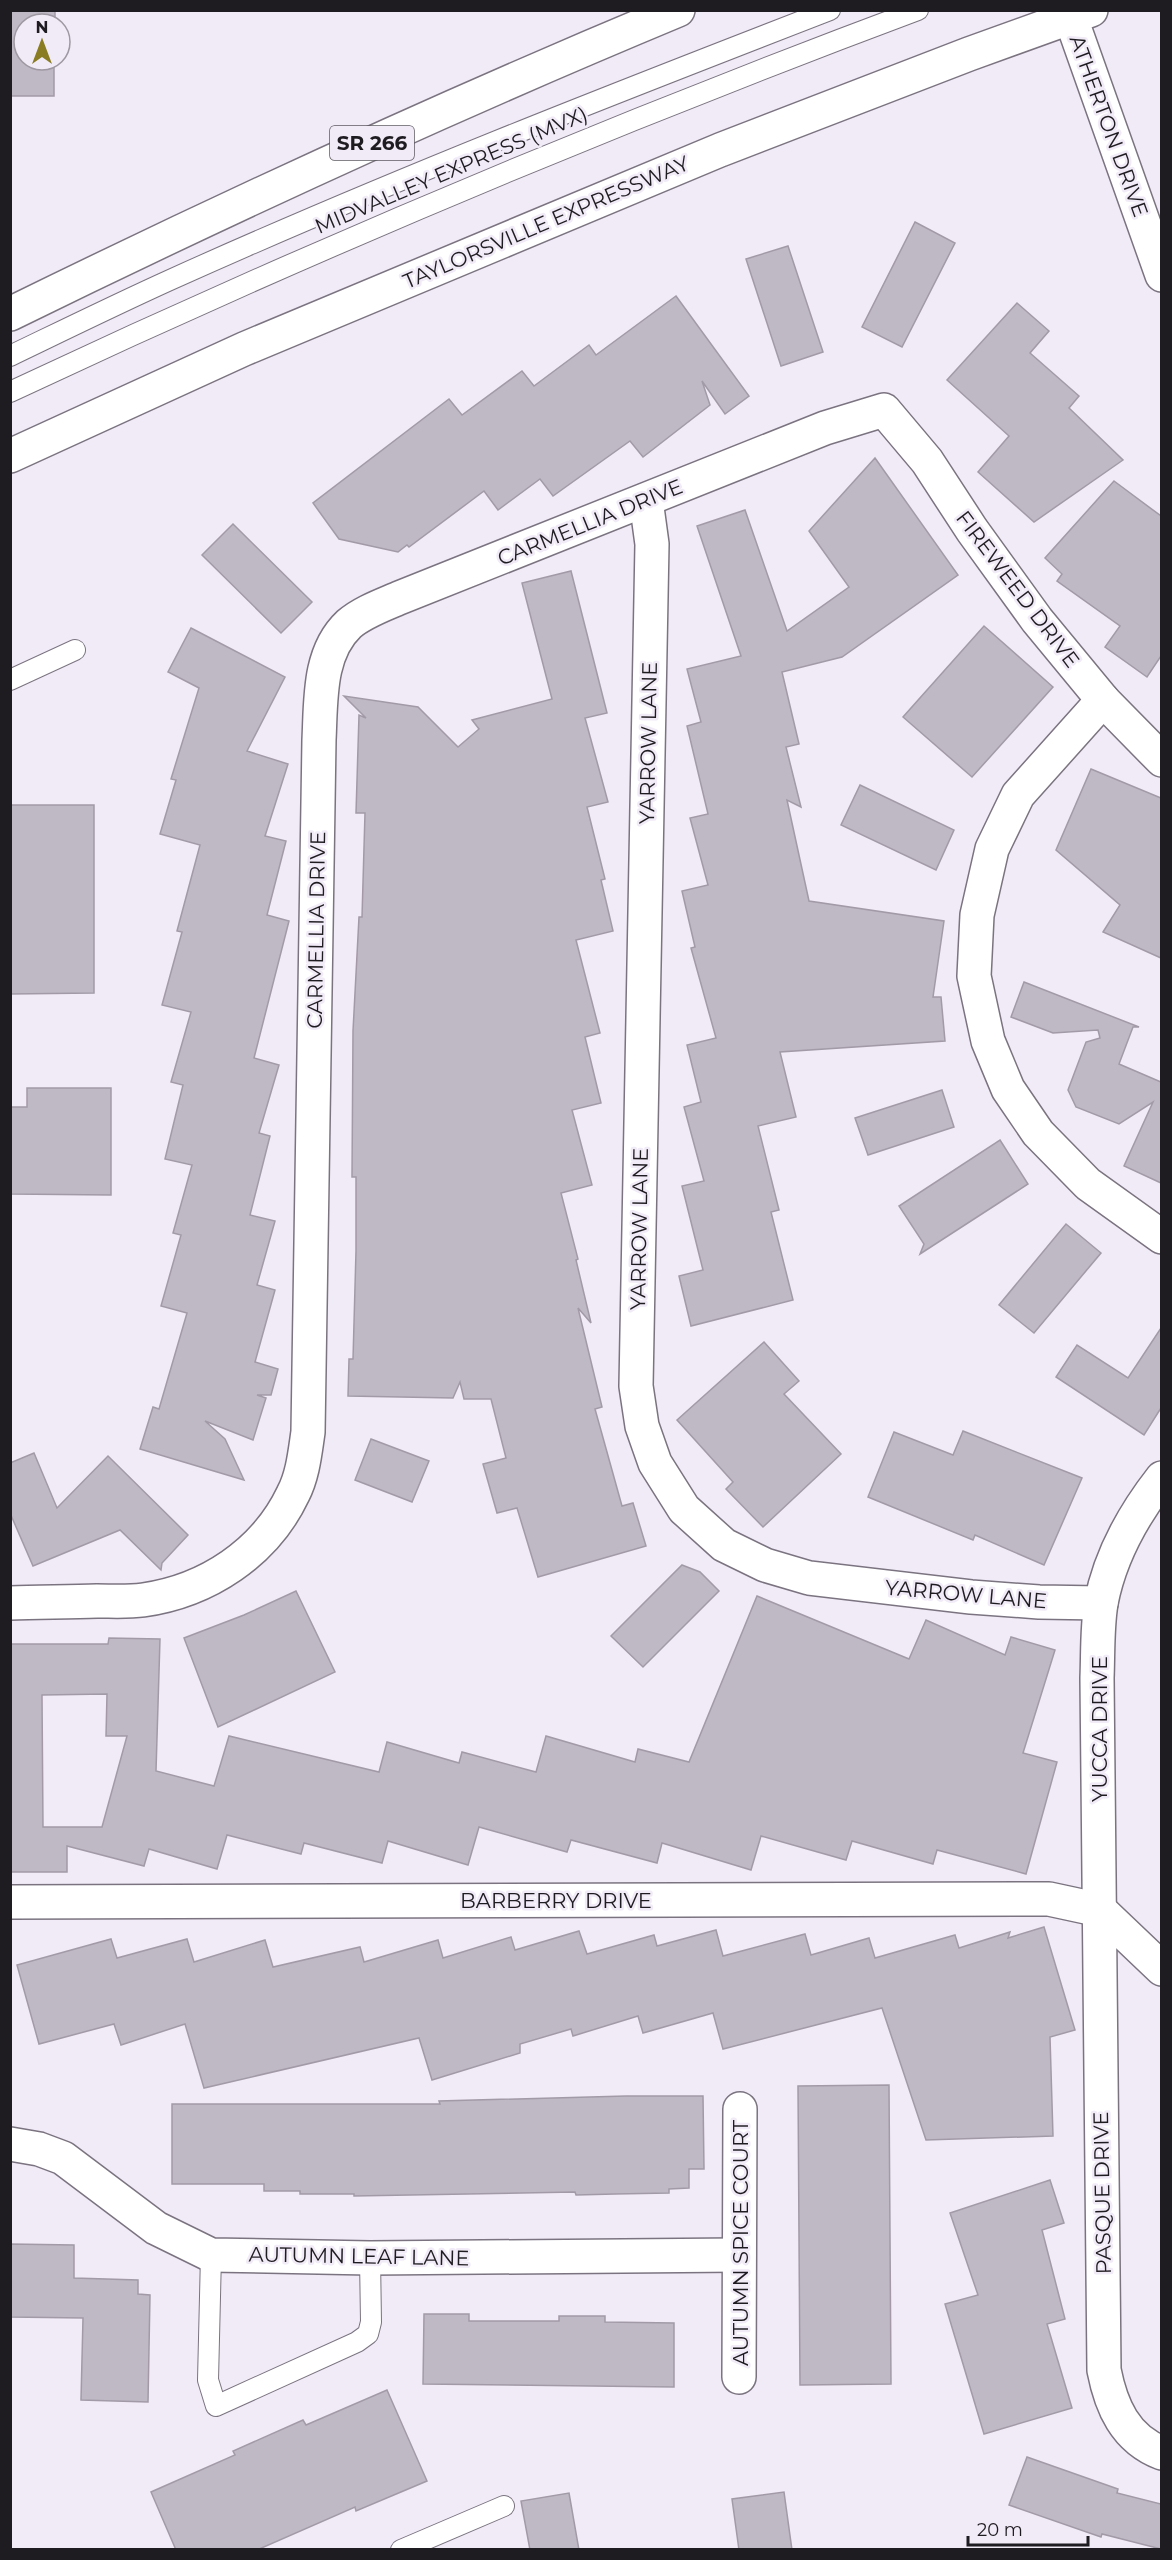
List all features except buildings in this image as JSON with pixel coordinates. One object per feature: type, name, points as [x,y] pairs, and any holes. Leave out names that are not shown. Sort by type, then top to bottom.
[{"type":"street","name":"SR 266","points":[[10,314],[244,201],[678,10]]},
{"type":"street","name":"ATHERTON DRIVE","points":[[1076,13],[1161,275]]},
{"type":"street","name":"TAYLORSVILLE EXPRESSWAY","points":[[10,456],[244,349],[687,164],[1076,13]]},
{"type":"street","name":"CARMELLIA DRIVE","points":[[10,1603],[141,1600],[174,1595],[205,1583],[246,1556],[277,1520],[294,1493],[308,1432],[319,740],[322,681],[330,650],[349,624],[373,610],[825,428],[884,410]]},
{"type":"street","name":"FIREWEED DRIVE","points":[[884,410],[927,461],[972,530],[1037,620],[1103,700],[1161,760]]},
{"type":"street","name":"YARROW LANE","points":[[646,500],[652,544],[636,1386],[642,1426],[655,1463],[684,1509],[724,1545],[765,1565],[809,1578],[970,1597],[1039,1602],[1101,1603]]},
{"type":"street","points":[[1103,700],[1018,795],[992,849],[977,915],[974,976],[988,1041],[1008,1089],[1038,1133],[1088,1184],[1161,1237]]},
{"type":"street","name":"YUCCA DRIVE","points":[[1100,1910],[1097,1678],[1101,1603],[1121,1540],[1138,1508],[1161,1478]]},
{"type":"street","name":"BARBERRY DRIVE","points":[[10,1902],[1049,1899],[1100,1910]]},
{"type":"street","points":[[1100,1910],[1161,1970]]},
{"type":"street","name":"PASQUE DRIVE","points":[[1100,1910],[1104,2370],[1110,2398],[1124,2424],[1136,2439],[1161,2453]]},
{"type":"street","name":"AUTUMN SPICE COURT","points":[[739,2377],[740,2109]]},
{"type":"street","name":"AUTUMN LEAF LANE","points":[[10,2144],[39,2149],[63,2158],[156,2228],[211,2255],[370,2258],[739,2255]]},
{"type":"lane","name":"MIDVALLEY EXPRESS (MVX)","points":[[10,356],[170,280],[396,183],[830,10]]},
{"type":"lane","name":"MIDVALLEY EXPRESS (MVX)","points":[[10,392],[219,296],[426,206],[747,75],[918,10]]},
{"type":"lane","points":[[10,680],[75,650]]},
{"type":"lane","points":[[211,2255],[208,2380],[216,2406],[357,2342],[368,2334],[370,2258]]},
{"type":"lane","points":[[401,2550],[504,2506]]}]
